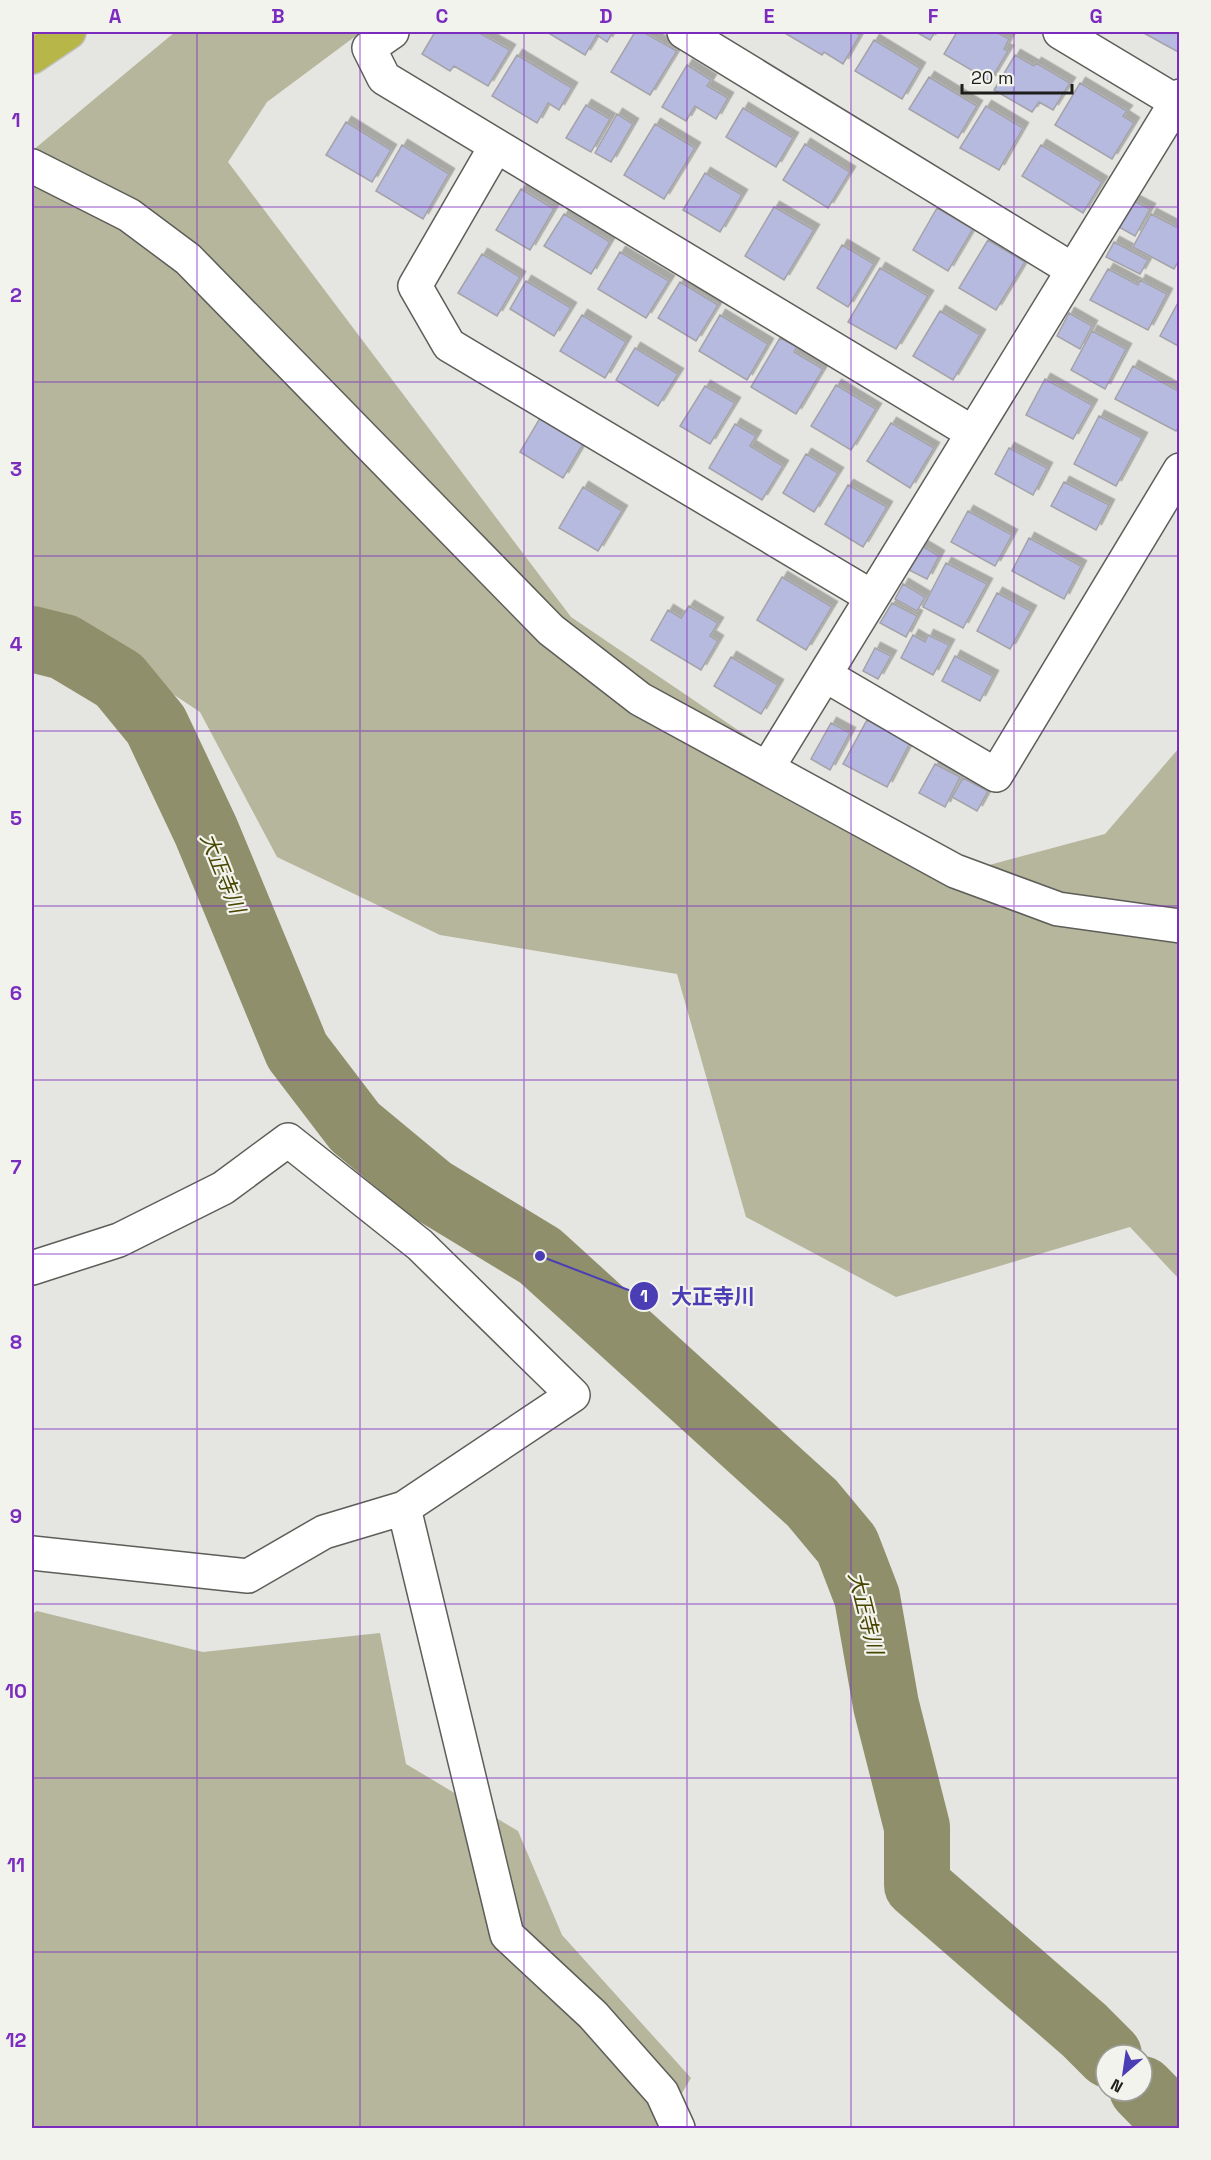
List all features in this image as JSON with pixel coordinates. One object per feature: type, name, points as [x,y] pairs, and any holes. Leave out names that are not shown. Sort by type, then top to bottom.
[{"type":"highway","points":[[32,57],[69,32]]},
{"type":"street","points":[[392,32],[369,48],[384,78],[973,433]]},
{"type":"street","points":[[684,32],[1073,270]]},
{"type":"street","points":[[768,768],[1178,101],[1060,32]]},
{"type":"street","points":[[496,146],[415,286],[449,345],[872,597]]},
{"type":"street","points":[[32,166],[129,215],[188,259],[551,630],[640,699],[955,871],[1058,909],[1179,926]]},
{"type":"street","points":[[825,675],[996,775],[1179,470]]},
{"type":"street","points":[[32,1268],[119,1240],[224,1188],[288,1140],[420,1245],[573,1395],[404,1508],[324,1532],[248,1576],[32,1553]]},
{"type":"street","points":[[404,1508],[507,1935],[601,2024],[662,2093],[678,2128]]},
{"type":"green space","points":[[175,32],[361,32],[267,102],[228,162],[571,617],[952,875],[1105,834],[1179,748],[1179,1279],[1130,1227],[896,1297],[746,1217],[677,974],[440,935],[277,857],[200,712],[56,617],[32,612],[32,151]]},
{"type":"green space","points":[[37,1611],[203,1652],[380,1633],[406,1764],[518,1831],[562,1935],[691,2078],[661,2128],[32,2128],[32,1614]]},
{"type":"building","points":[[435,32],[478,32],[510,50],[488,86],[454,66],[450,71],[422,54]]},
{"type":"building","points":[[551,32],[613,32],[607,42],[597,35],[585,55],[550,34]]},
{"type":"building","points":[[635,32],[643,32],[677,51],[650,95],[611,72]]},
{"type":"building","points":[[783,32],[854,32],[860,35],[843,64],[824,52],[822,55]]},
{"type":"building","points":[[916,32],[935,32],[930,40]]},
{"type":"building","points":[[957,32],[996,32],[1009,39],[1004,49],[1008,51],[990,81],[944,54]]},
{"type":"building","points":[[1142,32],[1180,32],[1180,53]]},
{"type":"building","points":[[874,40],[920,68],[902,99],[855,71]]},
{"type":"building","points":[[517,55],[572,88],[559,110],[548,103],[537,123],[492,96]]},
{"type":"building","points":[[1015,55],[1034,66],[1036,63],[1070,83],[1053,110],[1039,102],[1032,112],[994,90]]},
{"type":"building","points":[[687,65],[711,80],[707,86],[728,98],[716,119],[695,106],[686,121],[662,107]]},
{"type":"building","points":[[929,77],[977,106],[958,138],[909,109]]},
{"type":"building","points":[[1080,83],[1127,111],[1123,116],[1134,123],[1112,159],[1055,125]]},
{"type":"building","points":[[586,105],[610,119],[591,152],[566,138]]},
{"type":"building","points":[[986,106],[1023,128],[999,170],[960,148]]},
{"type":"building","points":[[743,108],[793,138],[776,167],[726,137]]},
{"type":"building","points":[[617,114],[633,124],[611,162],[595,153]]},
{"type":"building","points":[[346,122],[391,150],[372,182],[326,155]]},
{"type":"building","points":[[655,124],[695,148],[664,199],[624,175]]},
{"type":"building","points":[[805,144],[850,172],[828,208],[783,180]]},
{"type":"building","points":[[402,145],[449,174],[423,219],[376,191]]},
{"type":"building","points":[[1041,145],[1102,182],[1083,213],[1022,176]]},
{"type":"building","points":[[705,173],[742,195],[720,232],[683,210]]},
{"type":"building","points":[[521,189],[554,209],[530,250],[496,230]]},
{"type":"building","points":[[1132,200],[1150,209],[1135,236],[1117,226]]},
{"type":"building","points":[[774,207],[814,230],[784,280],[745,256]]},
{"type":"building","points":[[937,208],[973,229],[948,271],[913,250]]},
{"type":"building","points":[[564,214],[610,242],[591,274],[544,246]]},
{"type":"building","points":[[1151,214],[1180,229],[1180,258],[1174,269],[1133,247]]},
{"type":"building","points":[[988,240],[1025,262],[996,310],[959,288]]},
{"type":"building","points":[[1114,242],[1148,260],[1140,274],[1106,257]]},
{"type":"building","points":[[842,245],[874,264],[848,307],[817,288]]},
{"type":"building","points":[[620,252],[669,281],[646,318],[598,289]]},
{"type":"building","points":[[482,254],[520,277],[497,316],[458,293]]},
{"type":"building","points":[[880,268],[928,296],[896,349],[848,322]]},
{"type":"building","points":[[1108,269],[1138,285],[1140,280],[1167,294],[1148,330],[1090,300]]},
{"type":"building","points":[[526,281],[571,308],[554,336],[510,309]]},
{"type":"building","points":[[680,282],[718,305],[696,341],[658,318]]},
{"type":"building","points":[[1180,299],[1180,347],[1160,336]]},
{"type":"building","points":[[940,311],[980,335],[953,380],[913,356]]},
{"type":"building","points":[[1069,313],[1092,326],[1080,349],[1057,336]]},
{"type":"building","points":[[582,315],[626,342],[605,378],[560,351]]},
{"type":"building","points":[[720,315],[768,344],[747,380],[699,351]]},
{"type":"building","points":[[1092,331],[1126,349],[1105,389],[1071,370]]},
{"type":"building","points":[[780,338],[797,347],[794,352],[823,369],[796,414],[751,387]]},
{"type":"building","points":[[635,348],[678,374],[658,406],[616,380]]},
{"type":"building","points":[[1133,366],[1180,392],[1180,425],[1176,431],[1115,399]]},
{"type":"building","points":[[1045,379],[1092,405],[1073,439],[1026,415]]},
{"type":"building","points":[[836,385],[876,409],[851,450],[811,426]]},
{"type":"building","points":[[705,386],[735,403],[710,444],[680,426]]},
{"type":"building","points":[[543,413],[586,439],[563,478],[520,452]]},
{"type":"building","points":[[1099,416],[1142,438],[1116,486],[1074,464]]},
{"type":"building","points":[[891,423],[934,448],[910,488],[867,461]]},
{"type":"building","points":[[735,424],[756,436],[750,446],[783,466],[762,500],[709,468]]},
{"type":"building","points":[[1009,448],[1047,468],[1033,495],[995,474]]},
{"type":"building","points":[[806,454],[838,473],[814,512],[783,493]]},
{"type":"building","points":[[1064,482],[1109,505],[1096,530],[1051,506]]},
{"type":"building","points":[[848,485],[887,507],[863,547],[825,524]]},
{"type":"building","points":[[583,487],[622,511],[598,551],[559,528]]},
{"type":"building","points":[[968,511],[1012,535],[995,566],[951,542]]},
{"type":"building","points":[[1029,538],[1081,566],[1064,599],[1012,571]]},
{"type":"building","points":[[922,546],[939,556],[927,579],[909,570]]},
{"type":"building","points":[[946,563],[987,584],[963,628],[923,607]]},
{"type":"building","points":[[782,577],[832,607],[806,650],[757,620]]},
{"type":"building","points":[[903,584],[925,597],[917,611],[895,599]]},
{"type":"building","points":[[997,593],[1031,611],[1010,649],[977,631]]},
{"type":"building","points":[[892,603],[917,616],[906,637],[880,623]]},
{"type":"building","points":[[689,606],[718,623],[710,636],[718,641],[701,670],[651,640],[668,610],[681,618]]},
{"type":"building","points":[[913,635],[925,642],[928,635],[949,645],[933,675],[901,658]]},
{"type":"building","points":[[875,648],[891,656],[878,679],[863,671]]},
{"type":"building","points":[[955,656],[993,676],[980,701],[942,681]]},
{"type":"building","points":[[731,657],[778,685],[761,714],[714,686]]},
{"type":"building","points":[[867,720],[910,743],[887,787],[843,764]]},
{"type":"building","points":[[831,723],[850,733],[830,770],[811,759]]},
{"type":"building","points":[[935,764],[960,777],[945,807],[919,793]]},
{"type":"building","points":[[963,778],[988,791],[977,811],[952,797]]},
{"type":"waterway","name":"大正寺川","points":[[32,639],[64,647],[119,680],[156,725],[206,831],[297,1051],[355,1127],[431,1190],[540,1256],[812,1503],[847,1545],[867,1597],[886,1705],[917,1827],[917,1885],[1097,2043]]},
{"type":"waterway","name":"大正寺川","points":[[1154,2101],[1180,2128]]},
{"type":"place","name":"大正寺川","points":[[540,1256]]}]
